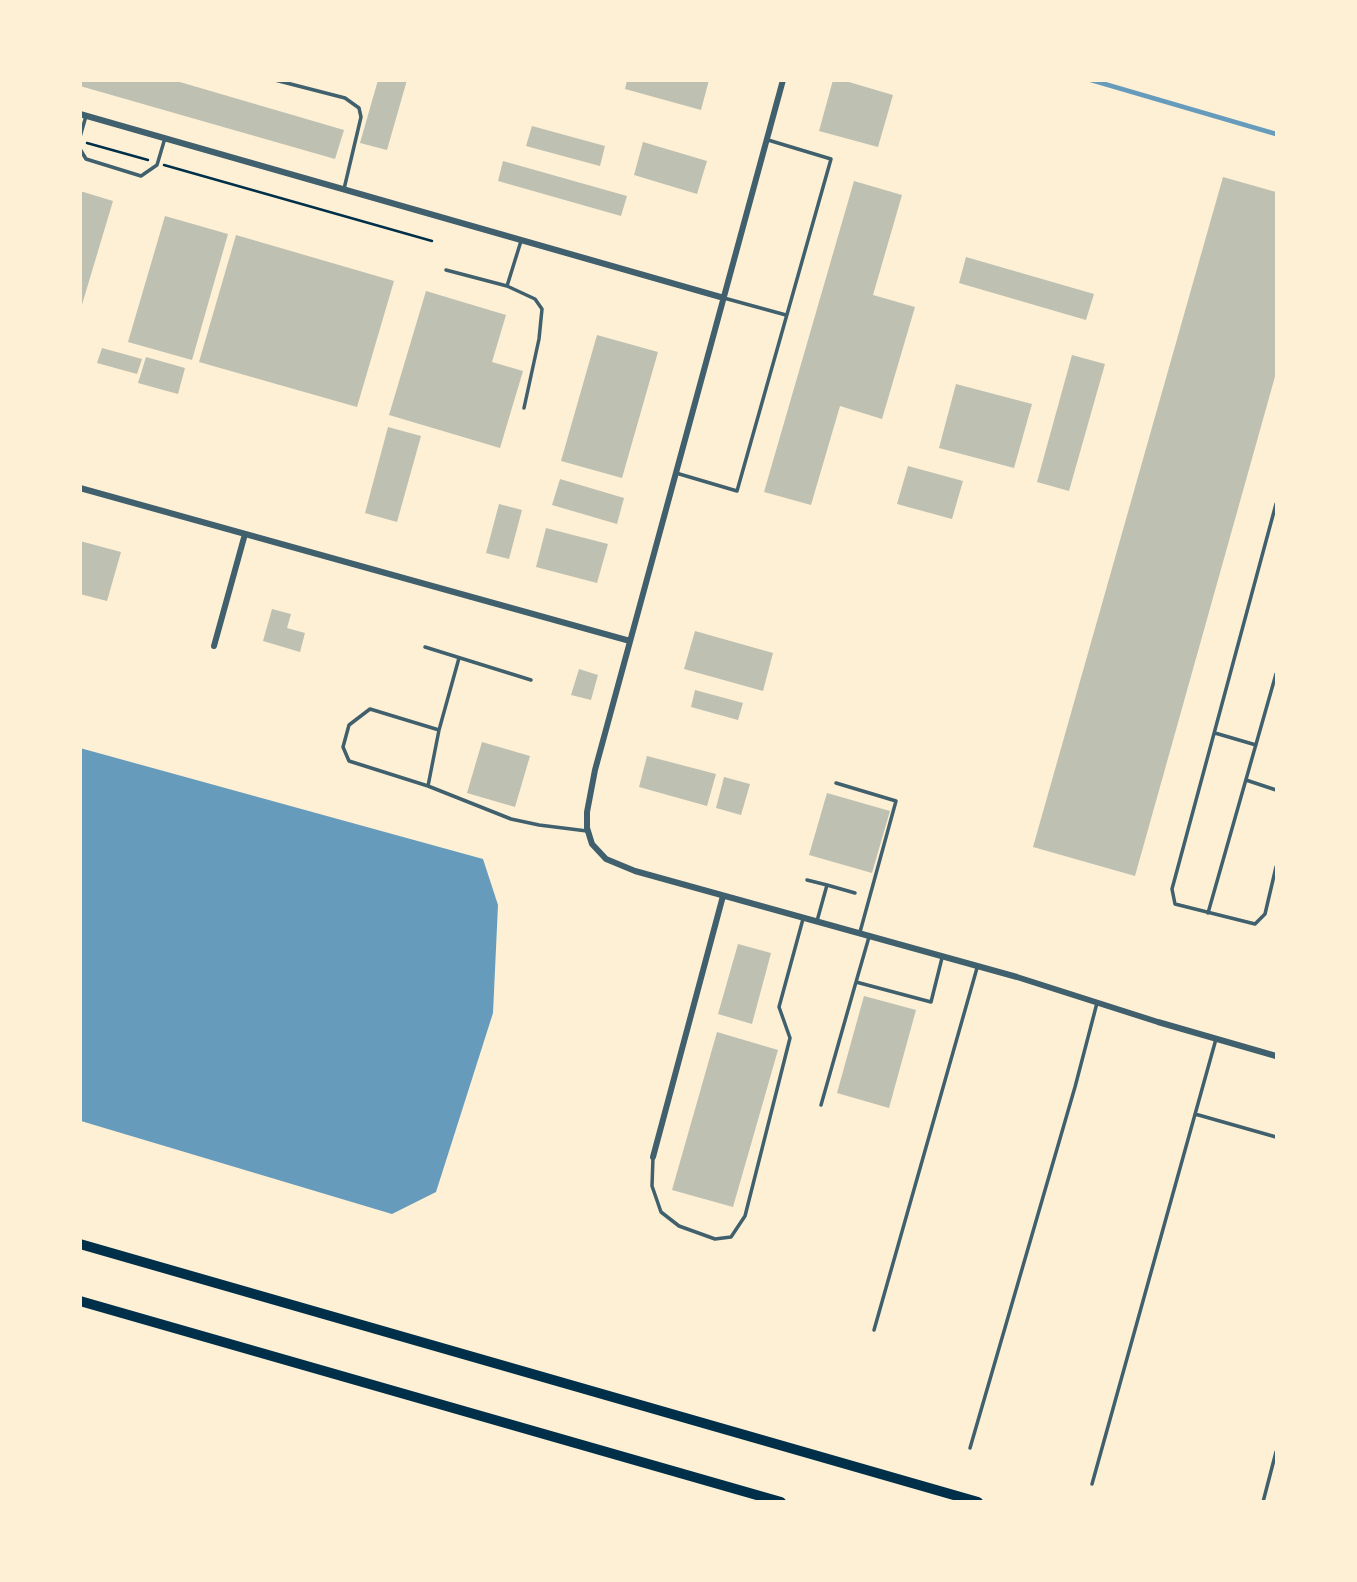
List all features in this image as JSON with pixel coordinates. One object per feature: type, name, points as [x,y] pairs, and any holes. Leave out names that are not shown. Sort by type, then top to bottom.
[{"type":"highway","points":[[80,1244],[978,1502]]},
{"type":"highway","points":[[80,1301],[781,1502]]},
{"type":"street","points":[[783,80],[595,770],[587,812],[592,844],[606,859],[635,871],[1017,977],[1276,1056]]},
{"type":"street","points":[[83,115],[724,298]]},
{"type":"street","points":[[80,488],[629,641]]},
{"type":"street","points":[[214,646],[246,534]]},
{"type":"street","points":[[653,1157],[723,896]]},
{"type":"lane","points":[[275,80],[345,98],[359,108],[361,117],[344,188]]},
{"type":"lane","points":[[80,139],[83,115]]},
{"type":"lane","points":[[80,149],[86,159],[141,176],[158,163],[166,138]]},
{"type":"lane","points":[[676,473],[737,491],[831,159],[767,140]]},
{"type":"lane","points":[[507,286],[521,239]]},
{"type":"lane","points":[[446,270],[507,286],[535,299],[542,309],[539,339],[524,408]]},
{"type":"lane","points":[[724,298],[787,315]]},
{"type":"lane","points":[[1276,504],[1172,889],[1175,904],[1255,924],[1265,914],[1276,867]]},
{"type":"lane","points":[[425,647],[531,680]]},
{"type":"lane","points":[[428,786],[439,730],[459,658]]},
{"type":"lane","points":[[1208,913],[1276,674]]},
{"type":"lane","points":[[439,730],[370,709],[349,725],[343,747],[349,761],[428,786],[511,819],[589,832]]},
{"type":"lane","points":[[1215,733],[1256,745]]},
{"type":"lane","points":[[1246,780],[1276,790]]},
{"type":"lane","points":[[836,783],[896,801],[860,934]]},
{"type":"lane","points":[[807,880],[855,894]]},
{"type":"lane","points":[[817,923],[827,885]]},
{"type":"lane","points":[[653,1157],[652,1186],[662,1212],[679,1226],[715,1239],[731,1237],[745,1216],[790,1038],[779,1007],[803,919]]},
{"type":"lane","points":[[821,1105],[869,937]]},
{"type":"lane","points":[[856,982],[931,1002],[942,958]]},
{"type":"lane","points":[[874,1330],[977,968]]},
{"type":"lane","points":[[970,1448],[1097,1003]]},
{"type":"lane","points":[[1092,1484],[1216,1039]]},
{"type":"lane","points":[[1195,1114],[1276,1137]]},
{"type":"lane","points":[[1263,1502],[1276,1452]]},
{"type":"path","points":[[80,139],[432,241]]},
{"type":"water","points":[[80,748],[483,859],[498,905],[493,1013],[436,1192],[392,1214],[81,1121]]},
{"type":"building","points":[[80,80],[173,80],[344,130],[335,159],[80,86]]},
{"type":"building","points":[[378,80],[407,80],[387,150],[360,143]]},
{"type":"building","points":[[627,80],[709,80],[701,110],[625,89]]},
{"type":"building","points":[[833,80],[842,80],[893,95],[878,147],[819,131]]},
{"type":"building","points":[[532,126],[605,146],[600,166],[526,146]]},
{"type":"building","points":[[643,142],[707,161],[697,194],[634,175]]},
{"type":"building","points":[[503,161],[627,196],[621,216],[498,181]]},
{"type":"building","points":[[1223,177],[1276,192],[1276,373],[1135,876],[1033,847]]},
{"type":"building","points":[[854,181],[902,195],[873,295],[915,307],[882,419],[840,406],[811,505],[764,492]]},
{"type":"building","points":[[80,191],[113,201],[81,308],[80,308]]},
{"type":"building","points":[[165,216],[228,234],[192,360],[128,342]]},
{"type":"building","points":[[236,235],[394,281],[357,407],[199,362]]},
{"type":"building","points":[[966,257],[1094,294],[1086,320],[959,283]]},
{"type":"building","points":[[426,291],[506,315],[492,362],[523,371],[500,448],[389,415]]},
{"type":"building","points":[[597,335],[658,352],[622,478],[561,461]]},
{"type":"building","points":[[102,348],[142,359],[137,374],[97,363]]},
{"type":"building","points":[[1072,355],[1105,364],[1069,491],[1037,482]]},
{"type":"building","points":[[146,357],[185,368],[178,394],[138,383]]},
{"type":"building","points":[[956,384],[1032,404],[1014,468],[939,448]]},
{"type":"building","points":[[388,427],[421,436],[397,522],[365,513]]},
{"type":"building","points":[[908,466],[963,481],[952,519],[897,504]]},
{"type":"building","points":[[560,479],[624,498],[617,524],[552,505]]},
{"type":"building","points":[[499,504],[522,510],[509,559],[486,553]]},
{"type":"building","points":[[546,528],[608,544],[597,583],[536,567]]},
{"type":"building","points":[[80,541],[121,552],[107,601],[80,594]]},
{"type":"building","points":[[272,609],[291,614],[287,628],[305,633],[300,652],[263,641]]},
{"type":"building","points":[[695,631],[773,653],[763,691],[684,669]]},
{"type":"building","points":[[579,669],[598,675],[591,700],[571,695]]},
{"type":"building","points":[[695,690],[743,703],[738,720],[691,707]]},
{"type":"building","points":[[482,742],[530,756],[515,807],[467,793]]},
{"type":"building","points":[[647,756],[716,774],[707,806],[639,787]]},
{"type":"building","points":[[724,777],[750,784],[741,815],[716,808]]},
{"type":"building","points":[[827,793],[890,811],[872,873],[809,855]]},
{"type":"building","points":[[738,944],[771,953],[752,1024],[718,1014]]},
{"type":"building","points":[[864,996],[916,1010],[889,1108],[837,1093]]},
{"type":"building","points":[[717,1032],[778,1050],[733,1207],[672,1190]]},
{"type":"waterway","points":[[1091,80],[1276,134]]}]
